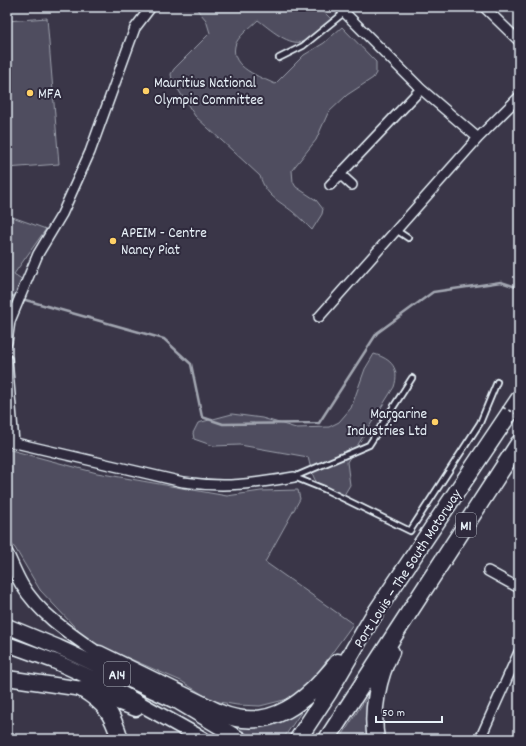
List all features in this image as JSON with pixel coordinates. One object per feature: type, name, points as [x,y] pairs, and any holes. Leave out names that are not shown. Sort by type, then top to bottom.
[{"type":"highway","name":"Port Louis – The South Motorway","points":[[298,739],[329,692],[372,618],[519,399]]},
{"type":"highway","name":"Port Louis – The South Motorway","points":[[327,739],[418,601],[519,443]]},
{"type":"highway","points":[[376,739],[374,731],[375,706],[382,675],[388,659],[410,622],[418,601]]},
{"type":"highway","points":[[99,654],[229,717],[249,720],[266,718],[290,708],[311,693],[372,618]]},
{"type":"highway","points":[[82,689],[98,699],[108,710],[114,721],[120,739]]},
{"type":"highway","points":[[330,739],[348,714],[357,693]]},
{"type":"main road","name":"A14","points":[[7,626],[58,647],[175,701],[240,739]]},
{"type":"main road","name":"A14","points":[[7,644],[54,661],[105,684],[203,739]]},
{"type":"main road","points":[[99,654],[175,701]]},
{"type":"main road","points":[[7,678],[82,689],[141,711],[194,739]]},
{"type":"main road","points":[[151,710],[194,739]]},
{"type":"street","points":[[7,342],[10,321],[38,254],[62,214],[90,152],[135,28],[151,7]]},
{"type":"street","points":[[484,7],[519,41]]},
{"type":"street","points":[[342,10],[420,89],[478,138]]},
{"type":"street","points":[[330,186],[420,89]]},
{"type":"street","points":[[318,317],[478,138],[519,97]]},
{"type":"street","points":[[341,174],[352,185]]},
{"type":"street","points":[[7,359],[11,442],[182,482],[211,486],[236,485],[294,477]]},
{"type":"street","points":[[7,554],[22,585],[30,596],[50,617],[99,654]]},
{"type":"street","points":[[488,571],[519,588]]},
{"type":"street","points":[[479,739],[519,652]]},
{"type":"lane","points":[[279,58],[303,46],[342,10]]},
{"type":"lane","points":[[396,230],[408,238]]},
{"type":"lane","points":[[294,477],[369,446],[412,378]]},
{"type":"lane","points":[[294,477],[324,489],[410,531],[480,423],[497,382]]},
{"type":"path","points":[[502,407],[519,415]]},
{"type":"shaded area","points":[[195,7],[319,7],[332,20],[316,34],[305,41],[293,42],[286,40],[258,20],[241,36],[236,43],[235,54],[237,60],[242,66],[255,75],[275,84],[304,55],[324,43],[342,27],[376,62],[376,73],[373,78],[347,95],[328,113],[316,140],[292,170],[293,182],[296,187],[316,200],[323,209],[322,214],[312,230],[293,212],[273,197],[269,193],[260,176],[195,116],[172,80],[171,74],[174,69],[210,33],[206,20]]},
{"type":"shaded area","name":"MFA","points":[[47,18],[59,164],[7,168],[7,21]]},
{"type":"shaded area","points":[[7,215],[46,229],[14,274],[23,280],[13,312],[7,310]]},
{"type":"shaded area","points":[[374,354],[390,362],[395,370],[396,381],[394,387],[347,462],[350,485],[344,495],[322,487],[318,484],[312,474],[308,457],[240,445],[214,446],[194,439],[193,433],[198,423],[232,414],[262,418],[296,428],[329,427],[339,422],[351,408],[365,369]]},
{"type":"shaded area","points":[[7,449],[97,473],[227,496],[261,491],[298,490],[300,499],[265,562],[353,624],[308,686],[288,699],[260,706],[237,705],[213,701],[181,681],[87,640],[40,590],[15,548],[7,539]]},
{"type":"shaded area","points":[[368,695],[372,698],[369,739],[340,739]]},
{"type":"shaded area","points":[[312,696],[283,739],[241,739],[222,729],[232,726],[259,725]]},
{"type":"waterway","points":[[22,299],[164,339],[191,364],[202,417],[223,424],[319,423],[377,333],[433,292],[501,282],[519,288]]},
{"type":"waterway","points":[[7,294],[18,298]]},
{"type":"place","name":"Mauritius National Olympic Committee","points":[[146,91]]},
{"type":"place","name":"MFA","points":[[30,93]]},
{"type":"place","name":"APEIM - Centre Nancy Piat","points":[[113,241]]},
{"type":"place","name":"Margarine Industries Ltd","points":[[435,422]]}]
